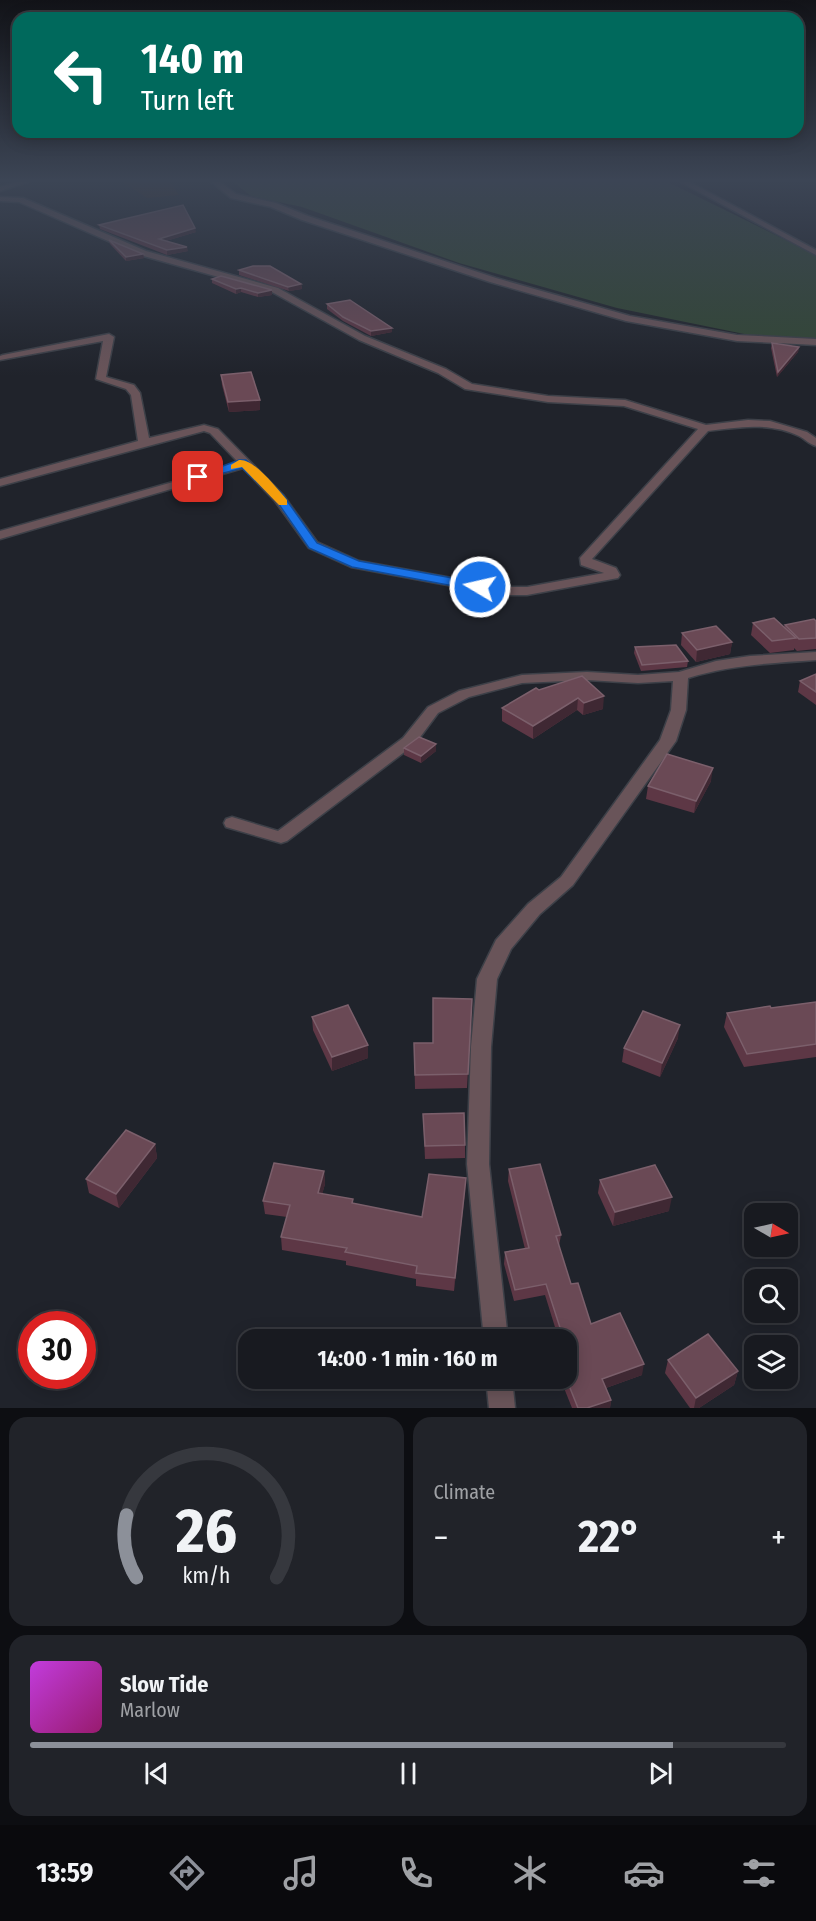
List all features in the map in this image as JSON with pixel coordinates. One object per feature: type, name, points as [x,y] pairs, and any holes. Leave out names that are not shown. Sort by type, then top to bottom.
[{"type":"street","points":[[122,245],[143,254],[275,290],[354,334],[442,371],[469,387],[548,399],[625,403],[705,428],[748,423],[770,424],[803,434],[816,442]]},
{"type":"street","points":[[386,245],[493,280],[629,319],[737,338],[816,342]]},
{"type":"street","points":[[801,245],[816,253]]},
{"type":"street","points":[[3,358],[109,338],[101,379],[130,387],[136,395],[144,442]]},
{"type":"street","points":[[0,483],[144,442],[204,428],[214,431],[242,463],[279,498],[313,545],[356,564],[501,591],[527,591],[613,575],[611,571],[586,562],[586,558],[705,428]]},
{"type":"street","points":[[0,535],[237,467],[242,463]]},
{"type":"street","points":[[232,824],[281,837],[409,741],[433,710],[464,694],[522,679],[587,676],[638,679],[680,676],[716,665],[750,660],[816,656]]},
{"type":"street","points":[[495,1329],[478,1164],[481,1047],[487,979],[503,945],[534,909],[567,881],[668,741],[679,717],[682,693],[680,676]]},
{"type":"street","points":[[501,1389],[502,1408]]},
{"type":"green space","points":[[408,245],[795,245],[816,255],[816,339],[749,335],[617,308],[459,263]]},
{"type":"building","points":[[114,245],[120,245],[143,254],[126,257]]},
{"type":"building","points":[[153,245],[187,247],[167,250]]},
{"type":"building","points":[[253,266],[270,266],[301,284],[288,287],[239,270]]},
{"type":"building","points":[[221,276],[272,290],[258,293],[241,288],[236,289],[212,279]]},
{"type":"building","points":[[350,300],[392,328],[371,331],[343,317],[327,304]]},
{"type":"building","points":[[772,343],[799,347],[778,372]]},
{"type":"building","points":[[251,372],[260,400],[228,402],[221,375]]},
{"type":"building","points":[[774,618],[796,638],[772,641],[753,623]]},
{"type":"building","points":[[814,619],[816,638],[799,639],[785,625]]},
{"type":"building","points":[[716,626],[732,642],[697,650],[682,633]]},
{"type":"building","points":[[676,645],[688,661],[642,665],[635,647]]},
{"type":"building","points":[[816,674],[816,692],[800,681]]},
{"type":"building","points":[[582,676],[604,696],[584,703],[578,698],[533,726],[502,708],[536,688],[539,690]]},
{"type":"building","points":[[419,737],[436,744],[421,756],[404,748]]},
{"type":"building","points":[[667,754],[713,768],[696,801],[648,786]]},
{"type":"building","points":[[433,998],[472,999],[468,1074],[415,1075],[414,1043],[433,1043]]},
{"type":"building","points":[[816,1002],[816,1044],[747,1054],[727,1013],[770,1006],[771,1008]]},
{"type":"building","points":[[348,1005],[368,1045],[332,1057],[312,1017]]},
{"type":"building","points":[[643,1011],[680,1025],[662,1063],[624,1048]]},
{"type":"building","points":[[464,1113],[465,1145],[425,1146],[423,1114]]},
{"type":"building","points":[[126,1130],[155,1144],[116,1194],[86,1179]]},
{"type":"building","points":[[274,1163],[324,1171],[318,1193],[353,1199],[352,1203],[422,1217],[429,1174],[466,1178],[455,1278],[416,1273],[417,1266],[345,1252],[347,1248],[281,1237],[290,1205],[263,1201]]},
{"type":"building","points":[[540,1164],[561,1235],[556,1236],[571,1284],[578,1283],[591,1324],[620,1313],[644,1364],[602,1379],[611,1400],[587,1408],[578,1408],[570,1389],[577,1389],[577,1329],[560,1329],[546,1284],[515,1290],[505,1252],[529,1248],[509,1169]]},
{"type":"building","points":[[655,1165],[672,1197],[615,1212],[600,1180]]},
{"type":"building","points":[[708,1334],[738,1371],[696,1398],[668,1360]]},
{"type":"slow traffic","points":[[235,467],[242,463],[261,478],[283,502]]},
{"type":"route","points":[[198,477],[237,467],[242,463],[261,478],[279,498],[313,545],[356,564],[416,577],[480,587]]}]
